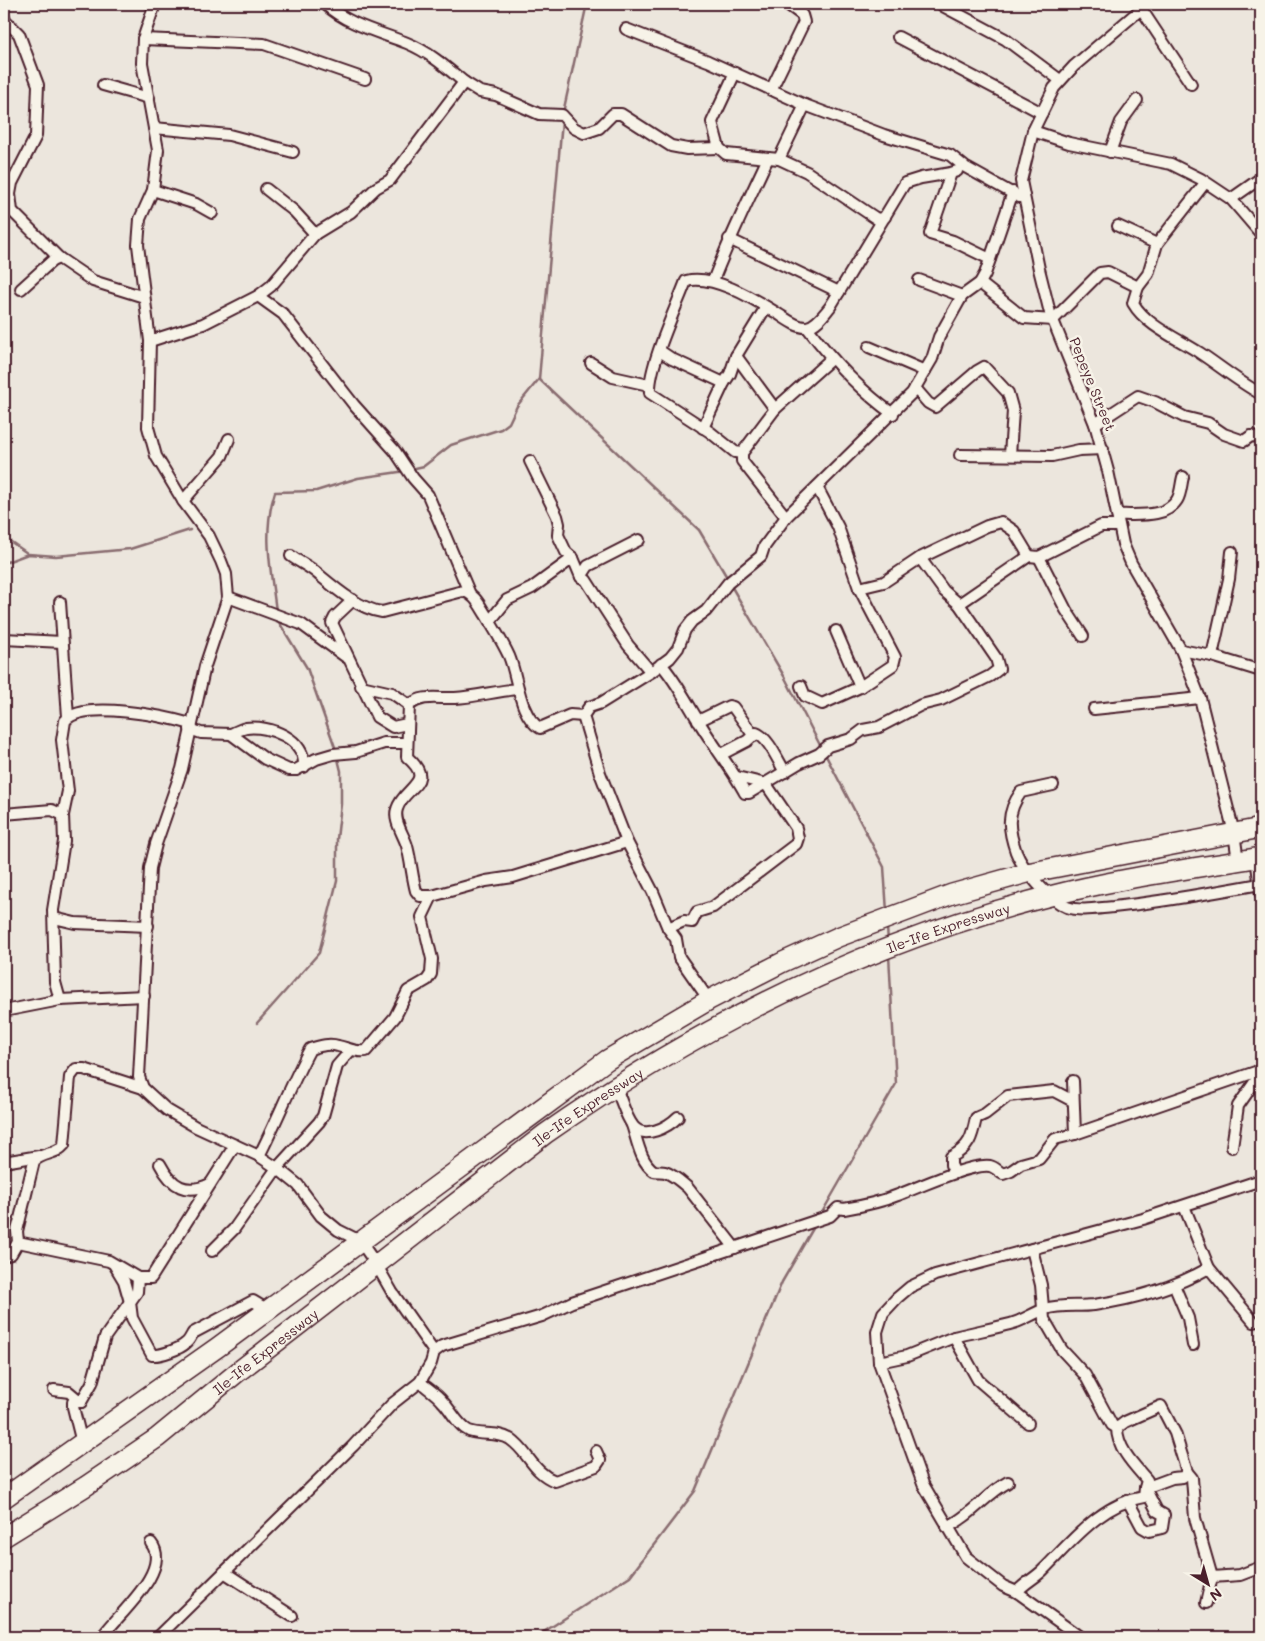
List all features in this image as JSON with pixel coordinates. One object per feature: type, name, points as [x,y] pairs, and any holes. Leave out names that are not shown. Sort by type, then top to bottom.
[{"type":"highway","name":"Ile-Ife Expressway","points":[[4,1498],[218,1347],[607,1060],[709,1000],[782,962],[838,937],[952,894],[1027,873],[1261,828]]},
{"type":"highway","name":"Ile-Ife Expressway","points":[[4,1537],[86,1486],[157,1438],[239,1371],[546,1134],[618,1084],[679,1046],[769,999],[898,944],[974,918],[1051,896],[1252,859]]},
{"type":"highway","points":[[607,1060],[618,1084]]},
{"type":"highway","points":[[218,1347],[239,1371]]},
{"type":"street","points":[[325,4],[344,18],[409,44],[436,58],[464,82],[480,92],[496,95],[540,114],[562,115],[574,128],[584,133],[599,128],[613,114],[621,114],[671,146],[687,149],[719,148]]},
{"type":"street","points":[[771,90],[804,22],[802,15],[787,4]]},
{"type":"street","points":[[143,1088],[139,1077],[150,868],[156,844],[182,769],[205,666],[228,597],[226,574],[213,544],[183,501],[156,456],[148,427],[150,341],[138,245],[140,219],[153,190],[158,150],[142,62],[143,39],[155,5]]},
{"type":"street","points":[[943,6],[1005,39],[1060,80]]},
{"type":"street","points":[[1145,7],[1191,84]]},
{"type":"street","name":"Pepeye Street","points":[[1145,7],[1060,80],[1033,131],[1020,181],[1052,320],[1095,424],[1103,449],[1123,544],[1131,563],[1181,650],[1200,698],[1234,833],[1252,859],[1260,889]]},
{"type":"street","points":[[4,20],[19,34],[38,85],[36,136],[12,183],[8,210],[59,258],[93,281],[144,297]]},
{"type":"street","points":[[626,29],[805,105],[884,135],[950,155],[964,168],[1013,192],[1023,200]]},
{"type":"street","points":[[898,37],[1042,112]]},
{"type":"street","points":[[143,39],[264,44],[365,79]]},
{"type":"street","points":[[735,74],[712,122],[719,148],[726,154],[774,159],[807,172],[877,219],[885,218]]},
{"type":"street","points":[[150,341],[203,324],[258,296],[270,286],[315,234],[351,212],[376,188],[390,180],[464,82]]},
{"type":"street","points":[[103,85],[149,98]]},
{"type":"street","points":[[1110,152],[1121,122],[1137,100]]},
{"type":"street","points":[[713,281],[729,238],[805,105]]},
{"type":"street","points":[[154,128],[229,135],[293,152]]},
{"type":"street","points":[[1033,131],[1069,143],[1171,164],[1201,178],[1205,183],[1231,199],[1261,234]]},
{"type":"street","points":[[742,453],[735,452],[704,428],[650,393],[649,385],[660,350],[686,281],[697,278],[713,281],[766,306],[796,325],[807,327],[820,320],[905,183],[951,173],[964,168]]},
{"type":"street","points":[[951,173],[930,234],[952,241],[990,259]]},
{"type":"street","points":[[1231,199],[1261,178]]},
{"type":"street","points":[[1205,183],[1157,244],[1148,274],[1138,287],[1133,303],[1138,311],[1232,378],[1261,394]]},
{"type":"street","points":[[266,189],[294,211],[315,234]]},
{"type":"street","points":[[153,190],[196,204],[212,213]]},
{"type":"street","points":[[582,716],[589,707],[651,672],[678,648],[685,630],[692,621],[706,611],[728,584],[761,556],[764,547],[786,517],[893,414],[915,388],[932,359],[940,337],[962,296],[980,283],[1013,192]]},
{"type":"street","points":[[1118,226],[1157,244]]},
{"type":"street","points":[[729,238],[839,292]]},
{"type":"street","points":[[20,290],[52,260],[59,258]]},
{"type":"street","points":[[980,283],[1024,318],[1052,320],[1100,273],[1108,272],[1138,287]]},
{"type":"street","points":[[919,280],[962,296]]},
{"type":"street","points":[[258,296],[283,314],[354,405],[395,451],[413,478],[428,495],[469,592],[490,621],[510,658],[518,689],[531,720],[540,728],[570,715],[582,716]]},
{"type":"street","points":[[704,428],[724,383],[730,374],[736,356],[766,306]]},
{"type":"street","points":[[807,327],[831,359],[873,400],[893,414]]},
{"type":"street","points":[[869,347],[925,371]]},
{"type":"street","points":[[660,350],[672,359],[724,383]]},
{"type":"street","points":[[736,356],[775,409]]},
{"type":"street","points":[[786,517],[742,461],[742,453],[775,409],[831,359]]},
{"type":"street","points":[[591,363],[613,377],[649,385]]},
{"type":"street","points":[[915,388],[928,403],[935,407],[984,367],[1008,393],[1013,411],[1010,455]]},
{"type":"street","points":[[1095,424],[1138,396],[1184,417],[1208,423],[1224,434],[1244,441],[1251,436],[1261,437]]},
{"type":"street","points":[[183,501],[222,456],[229,439]]},
{"type":"street","points":[[960,455],[1052,456],[1079,450],[1103,449]]},
{"type":"street","points":[[530,461],[557,516],[560,524],[558,535],[566,552],[574,558],[581,577],[586,580],[628,645],[651,672]]},
{"type":"street","points":[[1118,515],[1158,513],[1168,509],[1177,500],[1183,477]]},
{"type":"street","points":[[801,686],[805,696],[822,704],[860,687],[893,665],[895,657],[859,588],[838,527],[817,487]]},
{"type":"street","points":[[859,588],[884,582],[920,558],[987,526],[1001,522],[1014,531],[1034,557],[1083,636]]},
{"type":"street","points":[[959,604],[1034,557],[1101,526],[1119,526]]},
{"type":"street","points":[[581,577],[588,566],[639,540]]},
{"type":"street","points":[[1212,656],[1229,579],[1232,552]]},
{"type":"street","points":[[291,556],[316,573],[332,587],[373,610],[382,612],[463,591],[469,592]]},
{"type":"street","points":[[490,621],[507,600],[532,588],[574,558]]},
{"type":"street","points":[[661,664],[673,677],[698,721],[722,754],[747,794],[786,772],[798,762],[819,754],[828,746],[851,739],[863,730],[879,727],[922,705],[941,700],[990,676],[999,669],[996,658],[959,604],[944,591],[920,558]]},
{"type":"street","points":[[228,597],[301,624],[311,633],[337,643]]},
{"type":"street","points":[[354,600],[335,617],[332,623],[337,643],[348,659],[377,717],[393,727],[407,724]]},
{"type":"street","points":[[60,602],[68,717],[62,734],[68,791],[63,815],[64,841],[54,918],[55,982],[60,1000]]},
{"type":"street","points":[[836,631],[860,687]]},
{"type":"street","points":[[4,639],[62,642]]},
{"type":"street","points":[[1181,650],[1212,656],[1261,671]]},
{"type":"street","points":[[361,686],[392,692],[409,705]]},
{"type":"street","points":[[518,689],[491,691],[455,698],[425,697],[416,699],[409,705],[407,757],[419,770],[420,778],[418,783],[406,794],[397,809],[396,817],[407,846],[416,891],[420,896],[432,896],[486,881],[513,877],[627,842]]},
{"type":"street","points":[[1094,709],[1200,698]]},
{"type":"street","points":[[698,721],[729,706],[733,707],[754,736]]},
{"type":"street","points":[[68,717],[105,711],[130,711],[191,726],[201,733],[231,734],[244,728],[267,729],[291,739],[300,747],[305,758],[304,767]]},
{"type":"street","points":[[582,716],[600,773],[627,842],[654,892],[668,928],[676,939],[680,957],[709,1000]]},
{"type":"street","points":[[722,754],[754,736],[756,733],[761,734],[786,772]]},
{"type":"street","points":[[231,734],[264,759],[289,770],[304,767],[316,759],[333,754],[356,752],[384,743],[407,743]]},
{"type":"street","points":[[668,928],[684,921],[692,922],[698,912],[713,907],[796,844],[798,838],[796,828],[766,784]]},
{"type":"street","points":[[1053,785],[1021,792],[1011,806],[1009,820],[1015,848],[1027,873],[1051,896],[1067,907],[1085,910],[1260,889]]},
{"type":"street","points":[[4,814],[52,810],[63,815]]},
{"type":"street","points":[[259,1156],[278,1112],[291,1091],[310,1049],[324,1045],[336,1045],[351,1050],[366,1051],[395,1017],[408,991],[427,980],[432,974],[432,959],[422,917],[432,896]]},
{"type":"street","points":[[54,918],[75,923],[148,926]]},
{"type":"street","points":[[4,1011],[60,1000],[144,996]]},
{"type":"street","points":[[212,1251],[234,1229],[277,1168],[323,1116],[337,1066],[351,1050]]},
{"type":"street","points":[[4,1162],[39,1156],[60,1150],[64,1145],[70,1077],[76,1069],[84,1069],[143,1088],[167,1110],[196,1127],[259,1156],[277,1168],[298,1185],[320,1216],[338,1230],[360,1241],[392,1292],[434,1352]]},
{"type":"street","points":[[158,1637],[258,1536],[353,1446],[392,1404],[420,1382],[431,1363],[434,1352],[442,1346],[542,1316],[572,1302],[830,1216],[838,1208],[853,1208],[898,1195],[913,1187],[936,1182],[955,1173],[986,1166],[992,1166],[1003,1174],[1021,1164],[1039,1159],[1055,1139],[1075,1134],[1261,1071]]},
{"type":"street","points":[[1232,1147],[1238,1106],[1261,1071]]},
{"type":"street","points":[[125,1082],[139,1077]]},
{"type":"street","points":[[1073,1081],[1075,1134]]},
{"type":"street","points":[[618,1084],[641,1155],[654,1171],[666,1172],[688,1188],[734,1248]]},
{"type":"street","points":[[955,1173],[951,1165],[951,1158],[967,1146],[973,1135],[976,1118],[985,1114],[1003,1098],[1054,1091],[1073,1100]]},
{"type":"street","points":[[632,1125],[639,1130],[655,1130],[669,1126],[678,1117]]},
{"type":"street","points":[[18,1242],[109,1262],[138,1278],[151,1278],[235,1145]]},
{"type":"street","points":[[4,1256],[10,1254],[18,1242],[17,1231],[30,1171],[34,1161],[39,1156]]},
{"type":"street","points":[[160,1164],[166,1176],[186,1190],[197,1190],[211,1184]]},
{"type":"street","points":[[1080,1637],[1017,1592],[1003,1586],[966,1557],[947,1527],[923,1484],[879,1362],[877,1332],[882,1313],[910,1286],[936,1275],[1142,1219],[1261,1181]]},
{"type":"street","points":[[1184,1206],[1209,1268],[1254,1322]]},
{"type":"street","points":[[1032,1249],[1044,1310],[1044,1319],[1053,1336],[1085,1375],[1112,1425],[1117,1428]]},
{"type":"street","points":[[109,1262],[118,1268],[130,1302],[132,1318],[152,1355],[161,1356],[187,1343],[193,1333],[244,1304],[253,1301],[268,1310]]},
{"type":"street","points":[[879,1362],[907,1356],[954,1337],[1010,1324],[1044,1310],[1113,1302],[1174,1285],[1209,1268]]},
{"type":"street","points":[[81,1402],[92,1383],[105,1337],[136,1292],[138,1278]]},
{"type":"street","points":[[1174,1285],[1188,1318],[1193,1345]]},
{"type":"street","points":[[954,1337],[978,1380],[1028,1423]]},
{"type":"street","points":[[420,1382],[442,1400],[464,1428],[470,1431],[496,1433],[510,1439],[542,1476],[555,1480],[596,1466],[600,1460],[596,1452]]},
{"type":"street","points":[[54,1390],[68,1392],[81,1402]]},
{"type":"street","points":[[81,1402],[73,1402],[73,1407],[82,1444]]},
{"type":"street","points":[[1117,1428],[1125,1422],[1161,1406],[1175,1432],[1187,1472],[1192,1478],[1195,1518],[1212,1577],[1206,1603]]},
{"type":"street","points":[[1017,1592],[1024,1584],[1042,1571],[1090,1524],[1114,1507],[1144,1497],[1147,1480],[1128,1458],[1117,1437],[1117,1428]]},
{"type":"street","points":[[1145,1488],[1172,1478],[1183,1477],[1187,1472]]},
{"type":"street","points":[[947,1527],[956,1523],[994,1490],[1008,1482]]},
{"type":"street","points":[[1128,1501],[1142,1526],[1149,1531],[1162,1528],[1164,1515],[1157,1511],[1145,1488]]},
{"type":"street","points":[[102,1637],[151,1577],[156,1565],[154,1548],[151,1543]]},
{"type":"street","points":[[1212,1577],[1240,1575],[1261,1567]]},
{"type":"street","points":[[224,1572],[292,1616]]},
{"type":"waterway","points":[[563,113],[586,8],[592,4]]},
{"type":"waterway","points":[[411,469],[424,466],[451,445],[501,429],[509,423],[517,406],[539,379],[562,121]]},
{"type":"waterway","points":[[539,379],[699,530],[728,579]]},
{"type":"waterway","points":[[276,611],[268,536],[271,507],[275,492],[316,491],[358,478],[406,471]]},
{"type":"waterway","points":[[4,563],[28,554],[56,556],[130,549],[190,530]]},
{"type":"waterway","points":[[4,537],[27,553]]},
{"type":"waterway","points":[[730,584],[784,676],[821,747]]},
{"type":"waterway","points":[[277,619],[307,668],[336,750]]},
{"type":"waterway","points":[[824,752],[884,867],[887,912]]},
{"type":"waterway","points":[[257,1023],[319,953],[337,881],[337,839],[341,804],[341,771],[337,755]]},
{"type":"waterway","points":[[887,927],[888,942]]},
{"type":"waterway","points":[[820,1216],[896,1084],[889,955]]},
{"type":"waterway","points":[[536,1637],[630,1576],[695,1491],[782,1282],[815,1225]]}]
